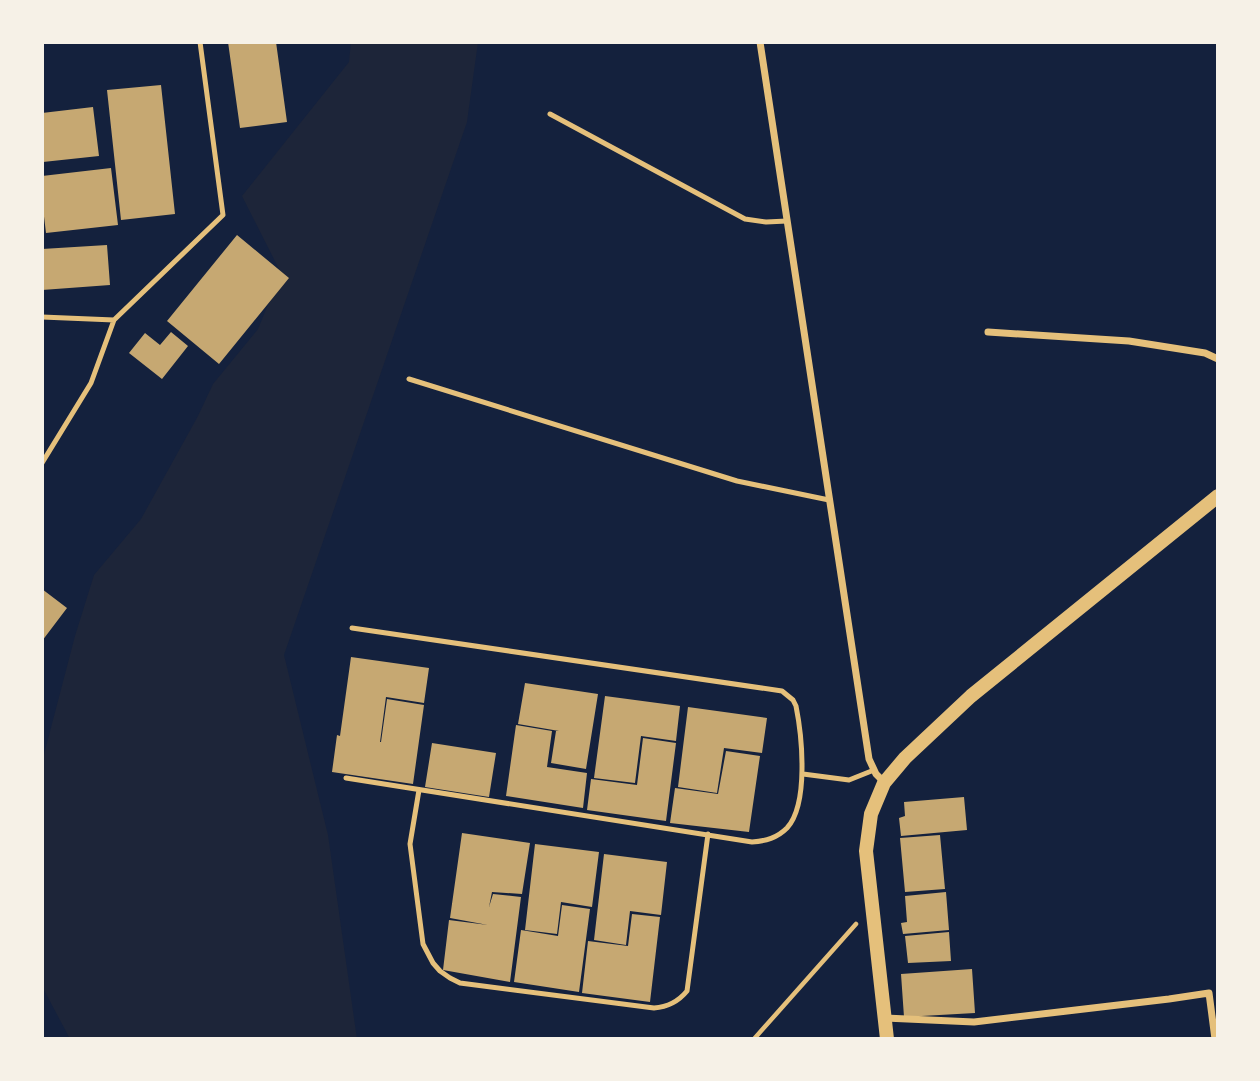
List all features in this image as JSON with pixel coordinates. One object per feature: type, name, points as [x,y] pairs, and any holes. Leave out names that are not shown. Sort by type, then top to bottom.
[{"type":"main road","points":[[887,1039],[866,851],[870,814],[884,783],[905,758],[971,696],[1218,496]]},
{"type":"street","points":[[760,42],[869,759],[884,783]]},
{"type":"street","points":[[988,332],[1129,341],[1205,353],[1218,359]]},
{"type":"street","points":[[884,1018],[974,1022],[1209,993],[1215,1039]]},
{"type":"lane","points":[[42,463],[91,383],[114,320],[223,215],[200,42]]},
{"type":"lane","points":[[550,114],[745,219],[787,221]]},
{"type":"lane","points":[[42,317],[114,320]]},
{"type":"lane","points":[[409,379],[737,481],[829,500]]},
{"type":"lane","points":[[346,778],[752,842],[772,839],[781,834],[794,818],[803,774],[796,706],[782,691],[352,628]]},
{"type":"lane","points":[[803,774],[849,780],[874,770]]},
{"type":"lane","points":[[419,790],[410,844],[423,944],[433,964],[460,983],[654,1009],[675,1003],[687,991],[708,834]]},
{"type":"lane","points":[[1209,993],[1218,993]]},
{"type":"path","points":[[754,1039],[872,905]]},
{"type":"shaded area","points":[[351,42],[478,42],[467,122],[284,655],[328,835],[357,1039],[70,1039],[44,990],[42,981],[42,762],[75,636],[94,575],[141,519],[213,384],[258,329],[281,273],[242,196],[349,62]]},
{"type":"building","points":[[228,42],[276,42],[287,122],[240,128]]},
{"type":"building","points":[[161,85],[175,214],[121,220],[107,90]]},
{"type":"building","points":[[93,107],[99,156],[43,162],[42,113]]},
{"type":"building","points":[[111,168],[118,225],[46,233],[42,176]]},
{"type":"building","points":[[237,235],[289,278],[219,364],[167,321]]},
{"type":"building","points":[[107,245],[110,285],[42,290],[42,249]]},
{"type":"building","points":[[171,332],[188,346],[162,379],[129,353],[145,333],[160,345]]},
{"type":"building","points":[[42,589],[67,608],[42,641]]},
{"type":"building","points":[[351,657],[429,668],[424,703],[386,697],[380,742],[387,699],[424,705],[413,784],[332,772]]},
{"type":"building","points":[[525,683],[598,694],[586,769],[551,763],[556,731],[559,731],[518,724]]},
{"type":"building","points":[[605,696],[680,706],[676,741],[641,736],[635,783],[594,778]]},
{"type":"building","points":[[688,707],[767,718],[762,753],[724,748],[717,793],[678,787]]},
{"type":"building","points":[[516,725],[552,731],[547,767],[587,773],[583,808],[506,796]]},
{"type":"building","points":[[643,738],[676,743],[666,821],[587,810],[591,779],[637,785]]},
{"type":"building","points":[[432,743],[496,753],[489,797],[425,787]]},
{"type":"building","points":[[726,751],[760,756],[749,832],[670,823],[675,788],[718,794]]},
{"type":"building","points":[[964,797],[967,830],[901,836],[899,818],[905,816],[904,802]]},
{"type":"building","points":[[462,833],[530,843],[522,894],[492,892],[489,907],[493,894],[521,897],[510,982],[443,970],[449,920],[488,925],[450,918]]},
{"type":"building","points":[[940,835],[945,889],[905,892],[900,838]]},
{"type":"building","points":[[535,844],[599,852],[592,907],[561,902],[557,934],[525,930]]},
{"type":"building","points":[[604,854],[667,862],[661,915],[630,911],[626,945],[594,940]]},
{"type":"building","points":[[946,892],[949,930],[903,934],[901,923],[907,922],[905,896]]},
{"type":"building","points":[[562,905],[590,909],[579,992],[514,982],[521,930],[558,936]]},
{"type":"building","points":[[632,914],[660,917],[650,1002],[582,993],[588,941],[628,946]]},
{"type":"building","points":[[949,932],[951,961],[908,963],[905,936]]},
{"type":"building","points":[[972,969],[975,1013],[904,1017],[901,974]]}]
